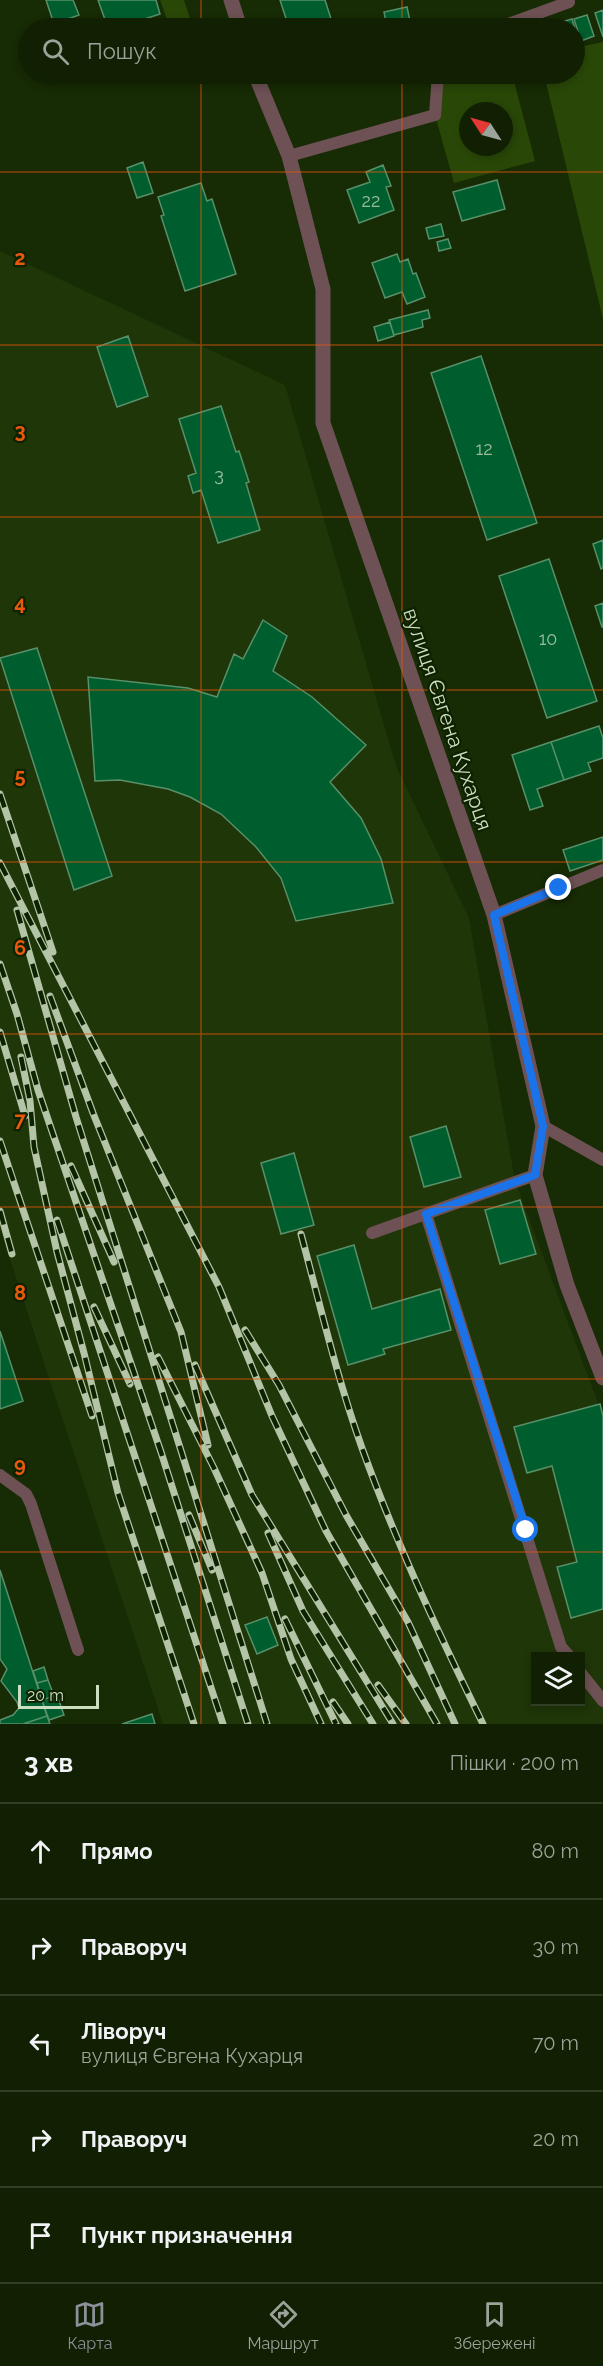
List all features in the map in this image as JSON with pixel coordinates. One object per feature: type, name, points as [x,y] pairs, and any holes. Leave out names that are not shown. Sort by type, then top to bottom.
[{"type":"street","points":[[231,0],[237,18]]},
{"type":"street","name":"вулиця Євгена Кухарця","points":[[259,84],[289,156],[322,289],[323,423],[494,915],[543,1126],[535,1175],[567,1285],[603,1378]]},
{"type":"lane","points":[[525,18],[569,2]]},
{"type":"lane","points":[[289,156],[435,115],[437,84]]},
{"type":"lane","points":[[494,915],[603,870]]},
{"type":"lane","points":[[543,1126],[603,1160]]},
{"type":"lane","points":[[372,1233],[535,1175]]},
{"type":"lane","points":[[426,1214],[561,1647],[565,1652]]},
{"type":"lane","points":[[0,1475],[26,1494],[31,1504],[78,1650]]},
{"type":"lane","points":[[585,1678],[603,1701]]},
{"type":"shaded area","points":[[160,0],[184,0],[190,18],[166,18]]},
{"type":"shaded area","points":[[603,42],[603,319],[546,84],[585,84],[585,46]]},
{"type":"shaded area","points":[[437,84],[515,84],[535,161],[454,183],[435,115]]},
{"type":"shaded area","points":[[0,251],[285,385],[396,766],[469,918],[515,1181],[603,1416],[603,1724],[163,1724],[0,1229]]},
{"type":"building","points":[[46,0],[73,0],[79,15],[71,18],[52,18]]},
{"type":"building","points":[[98,0],[156,0],[160,14],[148,18],[104,18]]},
{"type":"building","points":[[280,0],[325,0],[331,18],[286,18]]},
{"type":"building","points":[[407,7],[409,18],[385,18],[384,12]]},
{"type":"building","points":[[603,10],[603,37],[595,13]]},
{"type":"building","points":[[587,15],[594,36],[585,39],[585,18],[577,18]]},
{"type":"building","points":[[143,162],[153,193],[137,198],[127,168]]},
{"type":"building","points":[[383,165],[391,186],[386,187],[394,210],[359,223],[347,190],[370,182],[366,172]]},
{"type":"building","points":[[497,180],[505,209],[462,221],[453,192]]},
{"type":"building","points":[[201,183],[207,201],[212,199],[236,274],[185,291],[161,216],[164,215],[158,197]]},
{"type":"building","points":[[441,224],[444,236],[429,239],[426,228]]},
{"type":"building","points":[[448,239],[451,248],[439,251],[437,242]]},
{"type":"building","points":[[397,254],[400,262],[408,259],[425,297],[407,304],[402,292],[385,298],[372,263]]},
{"type":"building","points":[[428,310],[430,318],[422,320],[423,327],[394,335],[389,320]]},
{"type":"building","points":[[390,322],[394,336],[378,341],[374,327]]},
{"type":"building","points":[[128,336],[148,396],[117,407],[97,347]]},
{"type":"building","points":[[481,356],[537,523],[487,540],[431,373]]},
{"type":"building","points":[[221,406],[236,452],[239,451],[249,482],[246,483],[260,530],[218,543],[201,490],[193,493],[188,476],[196,473],[179,419]]},
{"type":"building","points":[[603,540],[603,568],[601,569],[593,544]]},
{"type":"building","points":[[549,559],[597,701],[547,718],[499,576]]},
{"type":"building","points":[[603,603],[603,627],[602,627],[595,606]]},
{"type":"building","points":[[263,620],[287,636],[273,671],[312,697],[366,745],[330,782],[361,818],[381,859],[393,903],[296,921],[281,878],[256,847],[221,814],[190,797],[168,789],[120,780],[95,781],[88,677],[188,688],[217,697],[234,654],[243,659]]},
{"type":"building","points":[[37,648],[112,876],[74,890],[0,658]]},
{"type":"building","points":[[599,726],[603,738],[603,758],[588,763],[591,771],[564,780],[551,742]]},
{"type":"building","points":[[551,742],[564,780],[537,789],[543,806],[530,810],[512,755]]},
{"type":"building","points":[[603,837],[603,860],[570,871],[563,850]]},
{"type":"building","points":[[446,1126],[461,1177],[424,1187],[410,1137]]},
{"type":"building","points":[[294,1153],[314,1225],[281,1234],[261,1163]]},
{"type":"building","points":[[520,1200],[536,1254],[500,1264],[485,1210]]},
{"type":"building","points":[[354,1245],[372,1309],[440,1289],[451,1330],[383,1349],[385,1354],[348,1365],[317,1256]]},
{"type":"building","points":[[0,1331],[23,1401],[0,1409]]},
{"type":"building","points":[[600,1404],[603,1416],[603,1609],[571,1618],[557,1567],[577,1562],[552,1466],[527,1473],[514,1427]]},
{"type":"building","points":[[0,1570],[47,1716],[23,1724],[0,1724],[0,1720],[13,1715],[19,1708],[1,1681],[7,1669],[0,1659]]},
{"type":"building","points":[[267,1617],[278,1645],[257,1654],[245,1625]]},
{"type":"building","points":[[44,1667],[48,1680],[37,1683],[33,1671]]},
{"type":"building","points":[[48,1680],[54,1696],[42,1700],[37,1683]]},
{"type":"building","points":[[57,1695],[64,1715],[49,1720],[42,1700]]},
{"type":"building","points":[[152,1714],[155,1724],[122,1724]]},
{"type":"building","points":[[47,1716],[50,1724],[23,1724]]},
{"type":"railway","points":[[0,794],[53,952]]},
{"type":"railway","points":[[0,863],[219,1287],[272,1416],[326,1531],[437,1724]]},
{"type":"railway","points":[[17,910],[76,1117],[267,1724]]},
{"type":"railway","points":[[0,964],[17,1014],[38,1090],[161,1452],[248,1724]]},
{"type":"railway","points":[[50,996],[93,1113],[181,1332],[208,1445]]},
{"type":"railway","points":[[0,1032],[25,1116]]},
{"type":"railway","points":[[21,1057],[30,1101],[34,1147],[57,1252],[118,1493],[194,1724]]},
{"type":"railway","points":[[0,1141],[92,1416]]},
{"type":"railway","points":[[71,1166],[114,1262]]},
{"type":"railway","points":[[0,1211],[12,1254]]},
{"type":"railway","points":[[57,1220],[223,1724]]},
{"type":"railway","points":[[301,1234],[329,1341],[362,1448],[419,1588],[483,1724]]},
{"type":"railway","points":[[94,1307],[130,1384]]},
{"type":"railway","points":[[245,1330],[279,1385],[346,1515],[408,1622],[455,1724]]},
{"type":"railway","points":[[158,1357],[214,1468],[262,1573],[291,1659],[321,1724]]},
{"type":"railway","points":[[195,1365],[252,1495],[393,1724]]},
{"type":"railway","points":[[189,1515],[212,1570]]},
{"type":"railway","points":[[268,1533],[303,1611],[373,1724]]},
{"type":"railway","points":[[285,1619],[336,1724]]},
{"type":"railway","points":[[378,1685],[406,1724]]},
{"type":"railway","points":[[333,1702],[348,1724]]},
{"type":"route","points":[[526,1530],[426,1214],[535,1175],[543,1126],[494,915],[559,888]]}]
